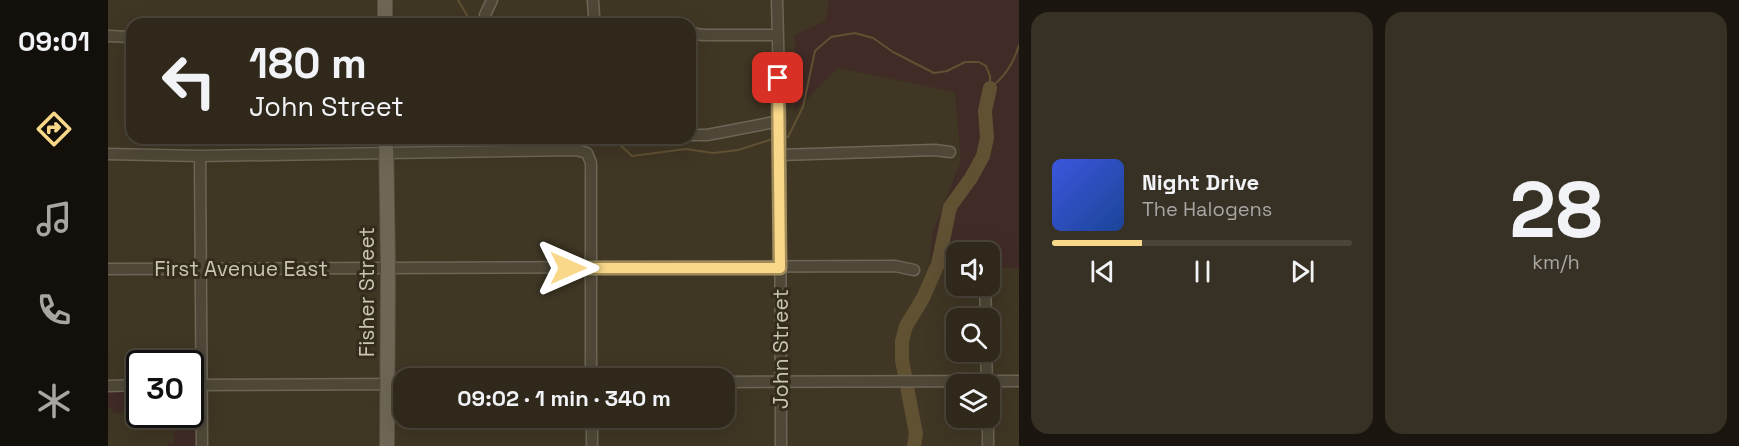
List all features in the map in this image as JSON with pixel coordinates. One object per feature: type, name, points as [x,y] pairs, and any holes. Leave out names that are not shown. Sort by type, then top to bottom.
[{"type":"main road","points":[[385,0],[385,18]]},
{"type":"main road","name":"Fisher Street","points":[[386,144],[387,446]]},
{"type":"street","points":[[485,15],[492,0]]},
{"type":"street","points":[[593,0],[594,17]]},
{"type":"street","name":"John Street","points":[[777,0],[780,127],[781,446]]},
{"type":"street","points":[[696,34],[777,35]]},
{"type":"street","points":[[108,36],[126,37]]},
{"type":"street","points":[[696,135],[780,127]]},
{"type":"street","points":[[108,154],[200,156],[576,150],[587,153],[591,164],[591,368]]},
{"type":"street","points":[[779,153],[935,150],[950,152]]},
{"type":"street","points":[[198,350],[202,268],[200,156]]},
{"type":"street","name":"First Avenue East","points":[[108,269],[895,266],[914,270]]},
{"type":"street","points":[[735,382],[946,381]]},
{"type":"street","points":[[1000,382],[1019,381]]},
{"type":"street","points":[[204,384],[393,384]]},
{"type":"street","points":[[108,386],[126,385]]},
{"type":"street","points":[[200,428],[202,446]]},
{"type":"street","points":[[592,428],[592,446]]},
{"type":"street","points":[[988,428],[988,446]]},
{"type":"shaded area","points":[[829,0],[1019,0],[1019,268],[1000,267],[1000,242],[946,242],[946,267],[930,266],[932,234],[961,161],[955,92],[838,68],[794,112],[795,35],[825,21]]},
{"type":"shaded area","points":[[126,385],[126,404],[124,404],[123,413],[114,413],[108,405],[108,386]]},
{"type":"shaded area","points":[[175,428],[201,428],[201,446],[168,446],[174,443]]},
{"type":"waterway","points":[[458,0],[468,18]]},
{"type":"waterway","points":[[785,137],[788,137],[803,107],[815,51],[831,37],[855,33],[873,38],[893,52],[934,73],[947,71],[965,62],[979,62],[986,66],[990,76],[990,88]]},
{"type":"waterway","points":[[990,88],[1008,69],[1019,45]]},
{"type":"waterway","points":[[914,446],[916,434],[902,360],[902,341],[906,326],[923,298],[938,264],[950,207],[971,178],[983,156],[987,138],[985,111],[990,88]]},
{"type":"waterway","points":[[619,144],[632,156],[686,149],[713,153],[738,150],[776,138]]},
{"type":"route","points":[[568,268],[780,268],[778,78]]}]
